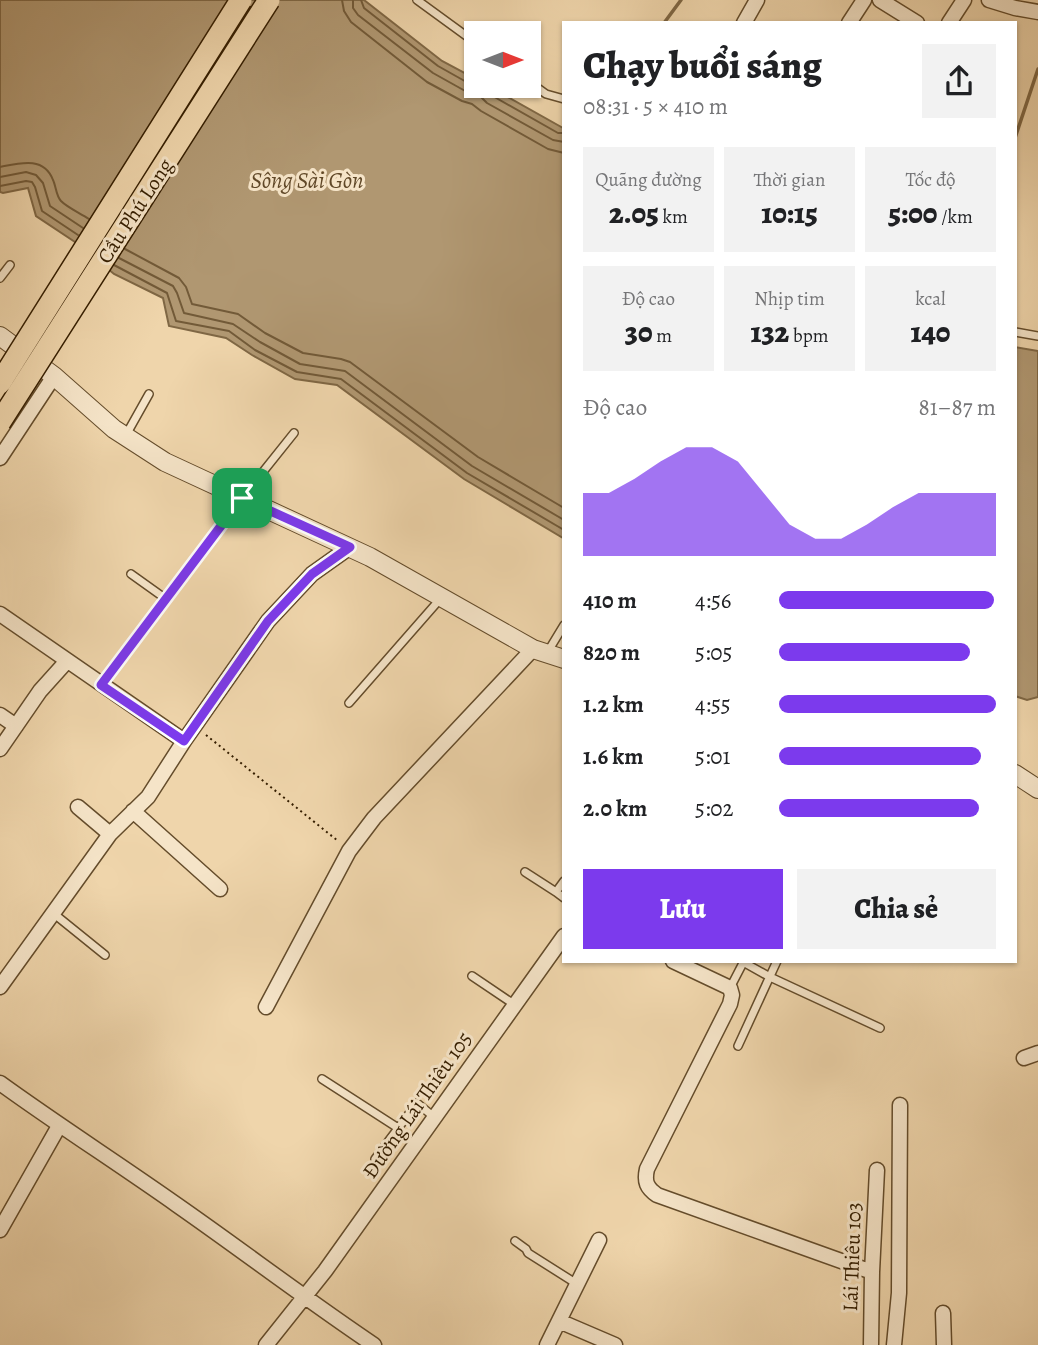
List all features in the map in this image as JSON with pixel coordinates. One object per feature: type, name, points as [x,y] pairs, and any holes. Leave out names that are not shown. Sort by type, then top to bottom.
[{"type":"main road","name":"Cầu Phú Long","points":[[0,383],[241,0]]},
{"type":"main road","name":"Cầu Phú Long","points":[[0,422],[270,0]]},
{"type":"street","points":[[850,21],[864,0]]},
{"type":"street","points":[[880,0],[914,21]]},
{"type":"street","points":[[950,21],[964,0]]},
{"type":"street","points":[[989,0],[1038,12]]},
{"type":"street","points":[[745,21],[754,1]]},
{"type":"street","points":[[2,342],[54,376],[114,429],[165,462],[370,557],[548,654],[374,818],[349,851],[266,1007]]},
{"type":"street","points":[[0,458],[54,376]]},
{"type":"street","points":[[0,987],[110,834],[148,797],[268,621],[312,574],[350,547]]},
{"type":"street","points":[[0,614],[184,741]]},
{"type":"street","points":[[0,749],[40,691],[67,661]]},
{"type":"street","points":[[0,715],[16,726]]},
{"type":"street","points":[[1017,775],[1038,789]]},
{"type":"street","points":[[78,807],[110,834]]},
{"type":"street","points":[[133,811],[220,889]]},
{"type":"street","name":"Đường Lái Thiêu 105","points":[[266,1345],[304,1298],[435,1118],[511,1002],[562,938]]},
{"type":"street","points":[[677,963],[730,988],[732,995],[730,1004],[646,1169],[647,1186],[657,1195],[872,1272]]},
{"type":"street","points":[[1024,1058],[1038,1053]]},
{"type":"street","points":[[0,1083],[59,1126],[174,1202],[304,1298],[374,1345]]},
{"type":"street","points":[[894,1345],[899,1283],[900,1105]]},
{"type":"street","points":[[0,1230],[59,1126]]},
{"type":"street","name":"Lái Thiêu 103","points":[[871,1345],[877,1170]]},
{"type":"street","points":[[547,1345],[599,1240]]},
{"type":"street","points":[[943,1313],[944,1345]]},
{"type":"street","points":[[559,1321],[615,1345]]},
{"type":"lane","points":[[417,0],[464,34]]},
{"type":"lane","points":[[541,90],[562,98]]},
{"type":"lane","points":[[0,278],[10,265]]},
{"type":"lane","points":[[1017,332],[1038,336]]},
{"type":"lane","points":[[125,436],[149,394]]},
{"type":"lane","points":[[101,685],[242,498],[295,433]]},
{"type":"lane","points":[[131,574],[166,599]]},
{"type":"lane","points":[[349,703],[442,598]]},
{"type":"lane","points":[[548,654],[562,629]]},
{"type":"lane","points":[[525,872],[562,896]]},
{"type":"lane","points":[[556,892],[562,884]]},
{"type":"lane","points":[[53,914],[105,956]]},
{"type":"lane","points":[[730,988],[746,963],[880,1028]]},
{"type":"lane","points":[[738,1046],[767,975],[776,963]]},
{"type":"lane","points":[[472,976],[511,1002]]},
{"type":"lane","points":[[322,1079],[398,1128]]},
{"type":"lane","points":[[375,1159],[417,1103],[435,1118]]},
{"type":"lane","points":[[515,1241],[526,1248],[528,1253],[577,1284]]},
{"type":"path","points":[[194,726],[349,851]]},
{"type":"water","name":"Sông Sài Gòn","points":[[0,0],[364,0],[442,61],[464,73],[464,98],[509,98],[562,127],[562,537],[464,479],[337,385],[295,379],[226,338],[169,326],[163,298],[114,274],[78,244],[36,216],[28,188],[0,192]]},
{"type":"water","points":[[1017,347],[1038,351],[1038,697],[1027,700],[1017,697]]},
{"type":"waterway","points":[[665,21],[681,0]]},
{"type":"waterway","points":[[1017,132],[1038,69]]},
{"type":"route","points":[[242,498],[350,547],[312,574],[268,621],[184,741],[101,685],[242,498]]}]
